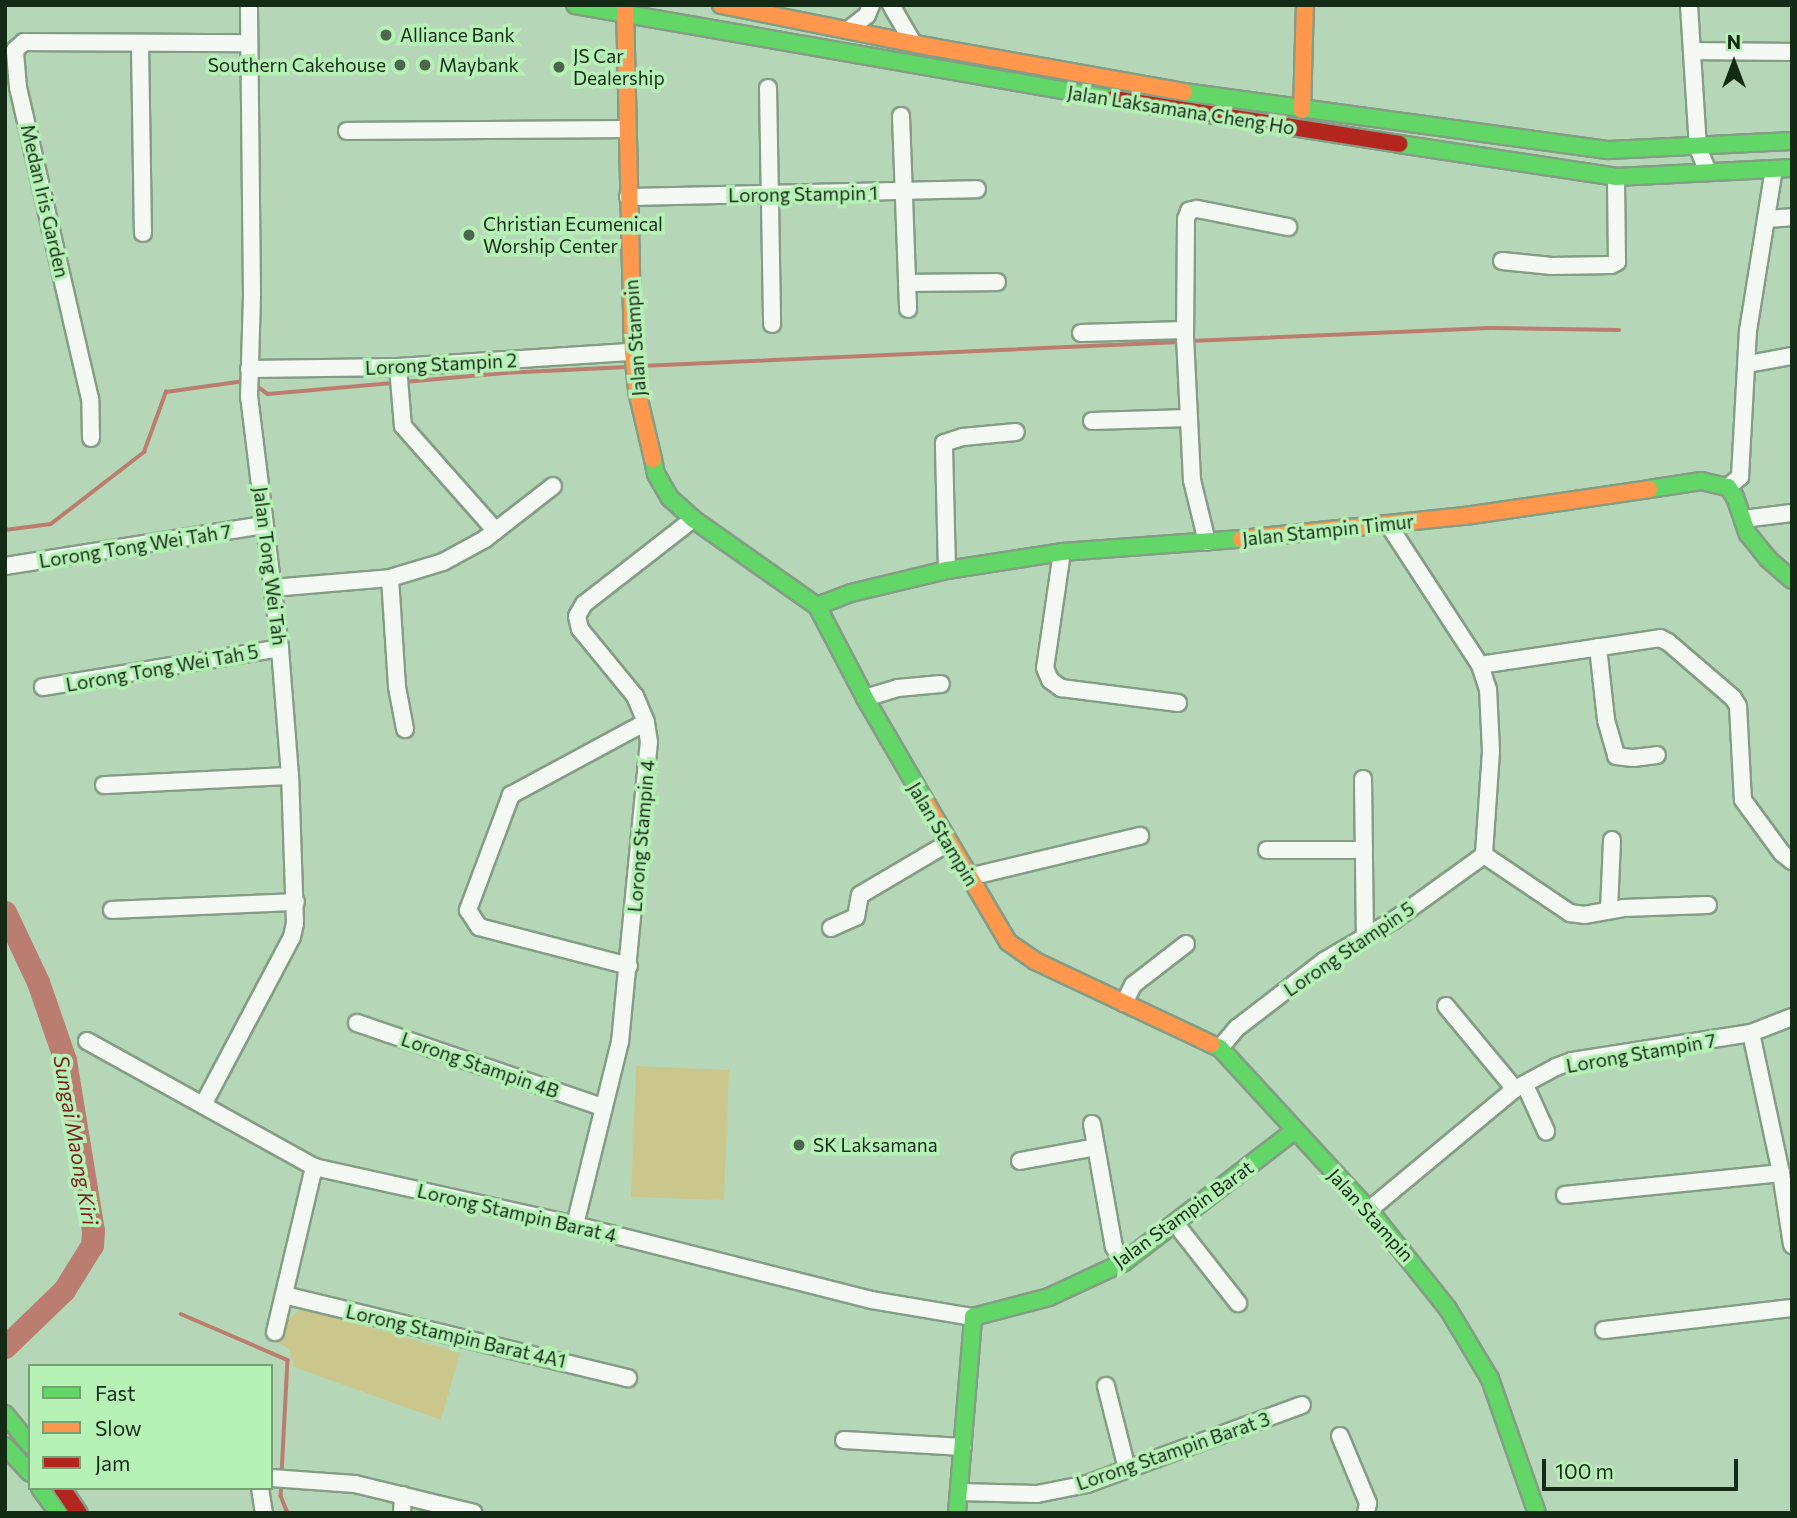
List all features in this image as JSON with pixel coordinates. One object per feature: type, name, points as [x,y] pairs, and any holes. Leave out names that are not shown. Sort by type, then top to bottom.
[{"type":"street","name":"Jalan Tong Wei Tah","points":[[203,1105],[292,937],[296,902],[280,648],[249,397],[249,5]]},
{"type":"street","name":"Jalan Laksamana Cheng Ho","points":[[575,5],[624,10],[1202,115],[1616,177],[1792,168]]},
{"type":"street","name":"Jalan Laksamana Cheng Ho","points":[[720,5],[913,43],[1303,110],[1609,150],[1698,148],[1792,141]]},
{"type":"street","points":[[848,30],[867,15],[871,5]]},
{"type":"street","points":[[891,5],[913,43]]},
{"type":"street","points":[[1303,110],[1305,5]]},
{"type":"street","points":[[1689,5],[1698,148],[1707,171]]},
{"type":"street","name":"Jalan Stampin","points":[[624,10],[633,356],[637,391],[656,474],[670,498],[693,519],[817,606],[865,698],[998,930],[1020,952],[1220,1048],[1369,1210],[1448,1309],[1490,1379],[1505,1415],[1537,1513]]},
{"type":"street","name":"Medan Iris Garden","points":[[91,438],[90,399],[18,87],[15,50],[24,42],[249,43]]},
{"type":"street","points":[[140,44],[143,233]]},
{"type":"street","points":[[1693,51],[1792,52]]},
{"type":"street","points":[[768,88],[772,324]]},
{"type":"street","points":[[901,116],[908,309]]},
{"type":"street","points":[[347,131],[625,129]]},
{"type":"street","points":[[1774,169],[1748,331],[1740,477],[1728,487],[1748,534],[1768,559],[1792,580]]},
{"type":"street","points":[[1502,261],[1552,266],[1612,265],[1617,262],[1616,177]]},
{"type":"street","name":"Lorong Stampin 1","points":[[628,197],[904,193],[977,189]]},
{"type":"street","points":[[1207,542],[1192,480],[1185,340],[1186,219],[1189,211],[1197,209],[1288,227]]},
{"type":"street","points":[[1766,219],[1792,216]]},
{"type":"street","points":[[907,283],[997,282]]},
{"type":"street","points":[[1081,333],[1185,340]]},
{"type":"street","name":"Lorong Stampin 2","points":[[249,374],[398,373],[633,356]]},
{"type":"street","points":[[1748,364],[1792,356]]},
{"type":"street","points":[[398,373],[403,426],[496,531]]},
{"type":"street","points":[[1092,421],[1189,418]]},
{"type":"street","points":[[947,570],[944,443],[963,437],[1016,432]]},
{"type":"street","name":"Jalan Stampin Timur","points":[[817,606],[851,593],[947,570],[1062,552],[1207,542],[1465,516],[1688,482],[1715,482],[1728,487]]},
{"type":"street","points":[[272,588],[390,578],[443,562],[496,531],[553,486]]},
{"type":"street","points":[[1743,519],[1792,513]]},
{"type":"street","name":"Lorong Stampin 4","points":[[575,1225],[620,1042],[649,743],[646,722],[635,696],[580,629],[577,616],[584,604],[693,519]]},
{"type":"street","points":[[1388,524],[1480,664],[1488,689],[1491,751],[1484,855],[1570,913],[1584,915],[1609,910],[1708,905]]},
{"type":"street","name":"Lorong Tong Wei Tah 7","points":[[5,566],[264,525]]},
{"type":"street","points":[[1062,552],[1045,668],[1050,681],[1061,688],[1178,703]]},
{"type":"street","points":[[390,578],[397,687],[405,729]]},
{"type":"street","points":[[1480,664],[1660,638],[1733,698],[1738,706],[1743,800],[1782,853],[1792,861]]},
{"type":"street","points":[[1598,647],[1606,720],[1616,756],[1633,758],[1657,755]]},
{"type":"street","name":"Lorong Tong Wei Tah 5","points":[[43,687],[280,648]]},
{"type":"street","points":[[865,698],[898,688],[941,684]]},
{"type":"street","points":[[629,966],[479,927],[468,910],[511,795],[646,722]]},
{"type":"street","points":[[104,785],[290,776]]},
{"type":"street","points":[[1363,779],[1365,937]]},
{"type":"street","points":[[969,877],[1140,836]]},
{"type":"street","points":[[1609,910],[1612,840]]},
{"type":"street","points":[[831,928],[856,917],[860,895],[948,843]]},
{"type":"street","points":[[1267,850],[1364,850]]},
{"type":"street","name":"Lorong Stampin 5","points":[[1220,1048],[1237,1028],[1324,961],[1365,937],[1484,855]]},
{"type":"street","points":[[112,910],[296,902]]},
{"type":"street","points":[[1124,1003],[1133,985],[1186,944]]},
{"type":"street","points":[[1446,1006],[1520,1087],[1546,1131]]},
{"type":"street","name":"Lorong Stampin 7","points":[[1369,1210],[1520,1087],[1572,1061],[1751,1033],[1792,1017]]},
{"type":"street","name":"Lorong Stampin 4B","points":[[357,1023],[603,1107]]},
{"type":"street","points":[[1751,1033],[1781,1174],[1792,1245]]},
{"type":"street","name":"Lorong Stampin Barat 4","points":[[87,1041],[314,1167],[575,1225],[871,1300],[974,1317]]},
{"type":"street","points":[[1092,1124],[1115,1247],[1125,1262]]},
{"type":"street","name":"Jalan Stampin Barat","points":[[974,1317],[1049,1297],[1125,1262],[1294,1131]]},
{"type":"street","points":[[1020,1161],[1096,1147]]},
{"type":"street","points":[[275,1332],[314,1167]]},
{"type":"street","points":[[1565,1195],[1781,1174]]},
{"type":"street","points":[[1175,1223],[1238,1303]]},
{"type":"street","name":"Lorong Stampin Barat 4A1","points":[[284,1295],[628,1378]]},
{"type":"street","points":[[1604,1330],[1792,1308]]},
{"type":"street","points":[[957,1513],[974,1317]]},
{"type":"street","points":[[1106,1386],[1127,1469]]},
{"type":"street","name":"Lorong Stampin Barat 3","points":[[959,1492],[1037,1494],[1087,1484],[1302,1405]]},
{"type":"street","points":[[5,1414],[28,1443]]},
{"type":"street","points":[[1340,1436],[1368,1503],[1366,1513]]},
{"type":"street","points":[[844,1440],[963,1447]]},
{"type":"street","points":[[5,1446],[28,1471]]},
{"type":"street","points":[[273,1478],[355,1484],[474,1513]]},
{"type":"street","points":[[41,1490],[58,1513]]},
{"type":"street","points":[[63,1490],[79,1513]]},
{"type":"street","points":[[260,1490],[264,1513]]},
{"type":"street","points":[[402,1513],[403,1495]]},
{"type":"shaded area","points":[[636,1066],[729,1070],[724,1200],[631,1197]]},
{"type":"shaded area","points":[[303,1308],[460,1353],[441,1420],[294,1367],[289,1349],[277,1342],[285,1321]]},
{"type":"waterway","points":[[1190,341],[1490,328],[1619,330]]},
{"type":"waterway","points":[[641,366],[1179,342]]},
{"type":"waterway","points":[[404,382],[505,373],[627,367]]},
{"type":"waterway","points":[[5,530],[51,524],[144,452],[166,392],[244,381]]},
{"type":"waterway","points":[[254,384],[268,394],[393,383]]},
{"type":"waterway","name":"Sungai Maong Kiri","points":[[5,912],[38,982],[65,1060],[93,1231],[92,1245],[64,1290],[5,1347]]},
{"type":"waterway","points":[[181,1314],[288,1360],[282,1474]]},
{"type":"waterway","points":[[282,1485],[281,1496],[288,1513]]},
{"type":"traffic: fast","points":[[575,5],[1113,99]]},
{"type":"traffic: fast","points":[[1184,92],[1609,150],[1792,141]]},
{"type":"traffic: fast","points":[[1399,144],[1616,177],[1792,168]]},
{"type":"traffic: fast","points":[[653,459],[656,474],[670,498],[693,519],[817,606],[865,698],[925,801]]},
{"type":"traffic: fast","points":[[1649,489],[1701,481],[1728,487],[1735,497],[1748,534],[1768,559],[1792,580]]},
{"type":"traffic: fast","points":[[817,606],[851,593],[947,570],[1062,552],[1241,539]]},
{"type":"traffic: fast","points":[[1211,1044],[1220,1048],[1369,1210],[1448,1309],[1490,1379],[1537,1513]]},
{"type":"traffic: fast","points":[[957,1513],[973,1317],[1049,1297],[1124,1262],[1294,1131]]},
{"type":"traffic: fast","points":[[5,1414],[28,1443]]},
{"type":"traffic: fast","points":[[5,1446],[28,1471]]},
{"type":"traffic: fast","points":[[41,1490],[58,1513]]},
{"type":"traffic: slow","points":[[625,5],[633,352],[637,391],[653,459]]},
{"type":"traffic: slow","points":[[721,5],[932,47],[1184,92]]},
{"type":"traffic: slow","points":[[1302,110],[1305,5]]},
{"type":"traffic: slow","points":[[1241,539],[1465,516],[1649,489]]},
{"type":"traffic: slow","points":[[925,801],[1008,942],[1035,961],[1211,1044]]},
{"type":"traffic: jam","points":[[1113,99],[1399,144]]},
{"type":"traffic: jam","points":[[63,1490],[79,1513]]},
{"type":"place","name":"Alliance Bank","points":[[386,35]]},
{"type":"place","name":"Southern Cakehouse","points":[[400,65]]},
{"type":"place","name":"Maybank","points":[[425,65]]},
{"type":"place","name":"JS Car Dealership","points":[[559,67]]},
{"type":"place","name":"Christian Ecumenical Worship Center","points":[[469,235]]},
{"type":"place","name":"SK Laksamana","points":[[799,1145]]}]
